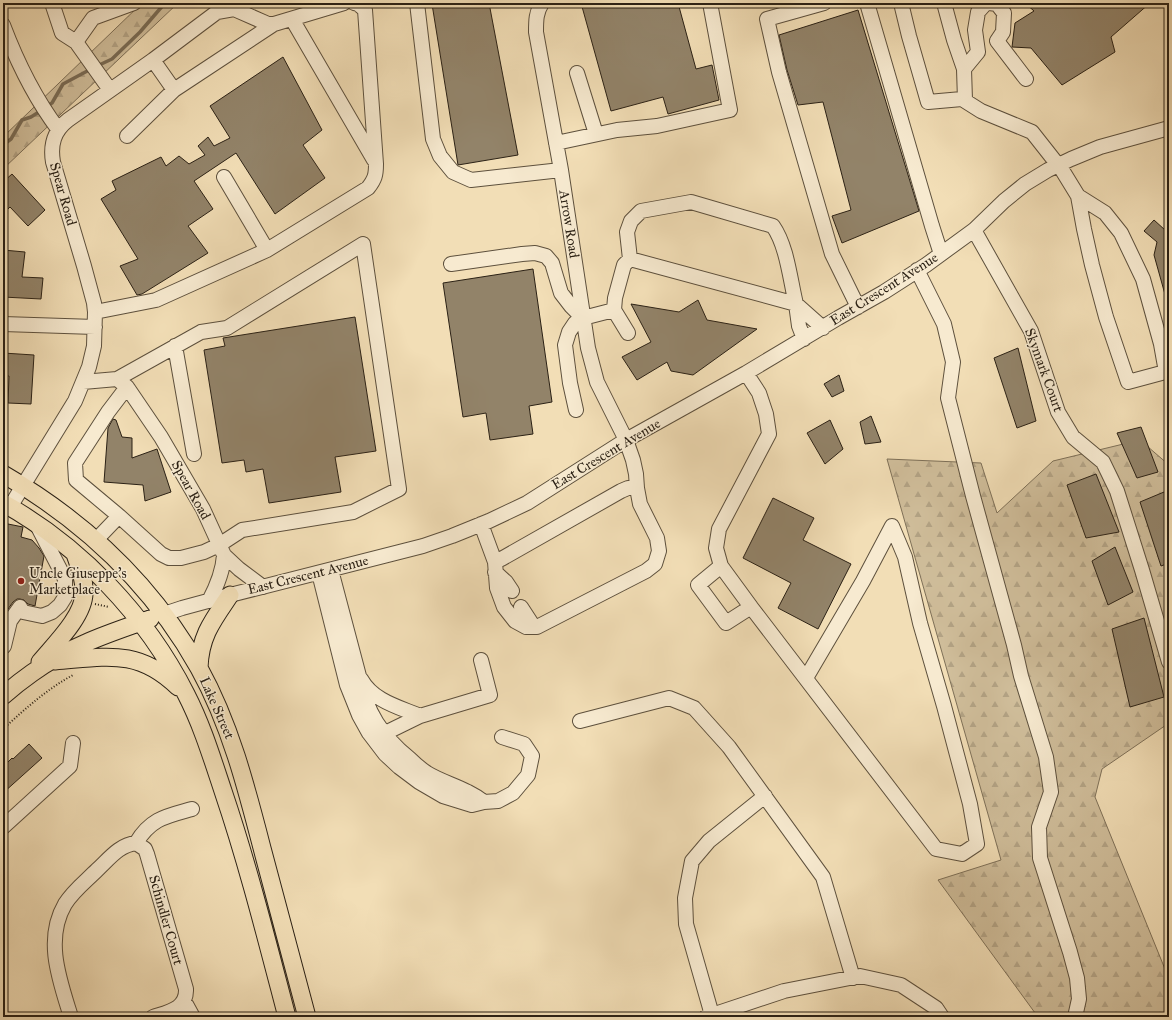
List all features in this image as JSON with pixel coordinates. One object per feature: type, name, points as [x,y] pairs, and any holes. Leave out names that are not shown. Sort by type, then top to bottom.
[{"type":"main road","name":"Lake Street","points":[[3,474],[64,514],[96,540],[133,577],[164,614],[181,638],[199,668],[221,713],[237,759],[307,1017]]},
{"type":"main road","name":"Lake Street","points":[[7,505],[37,525],[75,554],[110,587],[140,622],[168,662],[186,695],[205,739],[229,809],[252,886],[286,1017]]},
{"type":"main road","points":[[32,672],[70,625],[80,610],[84,587],[80,567],[75,554]]},
{"type":"main road","points":[[199,668],[200,651],[206,632],[230,595]]},
{"type":"main road","name":"East Crescent Avenue","points":[[3,696],[32,672],[49,661],[90,641],[164,614]]},
{"type":"main road","points":[[49,661],[109,657],[136,660],[150,666],[164,675],[186,695]]},
{"type":"street","points":[[52,3],[62,33],[76,42],[110,90]]},
{"type":"street","points":[[76,42],[93,18],[134,3]]},
{"type":"street","points":[[3,25],[18,62],[36,96],[58,129],[68,120],[218,12],[234,9],[268,24],[274,24],[344,3]]},
{"type":"street","points":[[95,312],[156,300],[267,250],[368,188],[374,180],[376,174],[376,164],[365,10],[358,4],[354,3]]},
{"type":"street","points":[[417,3],[433,139],[440,156],[453,172],[471,180],[560,170]]},
{"type":"street","name":"Arrow Road","points":[[534,627],[537,627],[646,571],[655,564],[659,551],[657,538],[640,504],[633,460],[626,440],[597,382],[588,348],[556,143],[536,32],[538,10],[542,3]]},
{"type":"street","points":[[556,143],[617,130],[657,126],[730,110],[710,3]]},
{"type":"street","points":[[824,3],[767,19],[779,72],[832,254],[858,308]]},
{"type":"street","points":[[868,3],[941,254]]},
{"type":"street","points":[[901,3],[928,102],[962,98],[981,111],[1032,132],[1058,165],[1078,196],[1092,265],[1106,317],[1128,382],[1168,372],[1143,279],[1120,233],[1105,213],[1078,196]]},
{"type":"street","points":[[944,3],[964,69],[965,100]]},
{"type":"street","points":[[964,69],[978,52],[975,30],[978,12],[988,3],[996,4],[1004,13],[1002,32],[997,41]]},
{"type":"street","points":[[292,19],[376,164]]},
{"type":"street","points":[[126,136],[174,90],[274,24]]},
{"type":"street","points":[[976,39],[988,42],[997,41]]},
{"type":"street","points":[[997,41],[1026,79]]},
{"type":"street","points":[[153,60],[174,90]]},
{"type":"street","points":[[577,73],[596,134]]},
{"type":"street","name":"East Crescent Avenue","points":[[164,614],[230,595],[422,546],[452,536],[527,504],[626,440],[884,292],[974,230],[1004,201],[1025,184],[1058,165],[1100,147],[1169,128]]},
{"type":"street","name":"Spear Road","points":[[7,505],[23,486],[75,400],[89,367],[94,346],[94,302],[53,162],[53,141],[58,129]]},
{"type":"street","points":[[224,177],[267,250]]},
{"type":"street","points":[[630,259],[627,232],[631,221],[641,211],[691,202],[772,226],[778,234],[786,260],[796,304],[799,326],[804,339]]},
{"type":"street","points":[[1084,229],[1105,213]]},
{"type":"street","name":"Skymark Court","points":[[974,230],[1031,331],[1058,412],[1072,437],[1103,462],[1117,491],[1169,662]]},
{"type":"street","points":[[363,244],[399,489],[353,512],[242,530],[222,550],[204,552],[181,558],[169,558],[161,554],[76,480],[74,463],[108,412],[122,383],[175,346],[202,332],[228,328],[363,244]]},
{"type":"street","points":[[451,264],[522,254],[535,253],[546,256],[552,263],[561,293],[583,318]]},
{"type":"street","points":[[630,259],[796,304],[823,328]]},
{"type":"street","points":[[628,333],[614,310],[615,298],[624,265],[630,259]]},
{"type":"street","points":[[917,270],[944,324],[953,362],[948,398],[1021,676],[1046,757],[1051,792],[1039,827],[1040,858],[1077,978],[1079,999],[1075,1017]]},
{"type":"street","points":[[576,410],[570,383],[566,345],[569,332],[576,323],[583,318],[614,310]]},
{"type":"street","points":[[3,324],[95,327]]},
{"type":"street","points":[[175,346],[194,454]]},
{"type":"street","points":[[746,372],[758,393],[766,414],[768,434],[718,529],[716,548],[721,566],[751,607],[936,849],[962,854],[977,844],[970,804],[917,610],[905,557],[892,526],[863,581],[806,678]]},
{"type":"street","points":[[83,382],[122,383]]},
{"type":"street","name":"Spear Road","points":[[122,383],[165,444],[203,509],[222,550]]},
{"type":"street","points":[[495,567],[503,558],[621,491],[628,488],[637,488]]},
{"type":"street","points":[[96,540],[119,516]]},
{"type":"street","points":[[481,524],[495,567],[496,588],[504,607],[515,621],[526,627],[534,627]]},
{"type":"street","points":[[3,647],[10,621],[20,608],[23,612],[42,616],[52,612],[60,605],[65,596],[65,579],[37,525]]},
{"type":"street","points":[[222,550],[239,569],[263,587]]},
{"type":"street","points":[[209,601],[218,582],[223,565],[222,550]]},
{"type":"street","points":[[721,566],[698,585],[706,596],[726,623],[751,607]]},
{"type":"street","points":[[495,567],[512,591]]},
{"type":"street","points":[[325,571],[359,676],[362,693],[372,714],[385,754],[419,782],[443,796],[472,806],[484,802],[498,801],[513,793],[528,775],[532,756],[524,744],[502,737]]},
{"type":"street","points":[[325,571],[347,685],[359,714],[378,736]]},
{"type":"street","points":[[521,607],[534,627]]},
{"type":"street","points":[[378,736],[420,716],[490,695],[481,660]]},
{"type":"street","points":[[359,676],[365,686],[380,699],[420,716]]},
{"type":"street","points":[[580,722],[669,698],[694,708],[729,747],[823,878],[853,978]]},
{"type":"street","points":[[3,827],[70,766],[73,743]]},
{"type":"street","points":[[765,796],[709,841],[692,861],[685,898],[686,924],[709,1016],[784,991],[860,976],[901,985],[936,1008],[942,1017]]},
{"type":"street","points":[[71,1017],[57,970],[54,949],[56,929],[66,904],[77,889],[117,851],[127,845],[136,843],[147,828],[159,820],[192,809]]},
{"type":"street","name":"Schindler Court","points":[[136,843],[145,849],[147,854],[186,989],[183,1002]]},
{"type":"street","points":[[152,1017],[177,1008],[183,1002],[193,1017]]},
{"type":"path","points":[[92,603],[113,609]]},
{"type":"path","points":[[3,729],[41,696],[63,680],[78,672]]},
{"type":"green space","points":[[142,3],[178,3],[3,169],[3,137]]},
{"type":"green space","points":[[1140,440],[1169,465],[1169,723],[1102,769],[1095,797],[1169,979],[1169,1017],[1038,1017],[938,880],[1001,860],[887,459],[981,463],[997,513],[1053,461]]},
{"type":"building","points":[[489,3],[518,155],[458,165],[432,4]]},
{"type":"building","points":[[581,3],[678,3],[696,69],[712,65],[719,100],[668,114],[663,97],[611,111]]},
{"type":"building","points":[[1025,3],[1150,3],[1111,37],[1115,52],[1062,85],[1031,48],[1012,47],[1015,23],[1034,11]]},
{"type":"building","points":[[858,10],[919,211],[842,243],[832,216],[851,210],[823,102],[798,105],[787,70],[779,35]]},
{"type":"building","points":[[283,57],[322,130],[303,145],[325,178],[275,214],[236,153],[194,181],[213,209],[188,226],[208,253],[142,294],[137,295],[120,266],[138,259],[101,199],[116,190],[112,181],[161,157],[166,166],[179,156],[189,164],[205,155],[198,146],[208,137],[214,146],[230,138],[210,106]]},
{"type":"building","points":[[12,174],[45,210],[28,226],[10,207],[3,214],[3,182]]},
{"type":"building","points":[[1154,220],[1165,230],[1169,229],[1169,298],[1166,298],[1154,255],[1157,242],[1144,231]]},
{"type":"building","points":[[3,250],[25,252],[22,277],[43,278],[41,299],[3,297]]},
{"type":"building","points":[[533,269],[552,402],[529,406],[533,434],[490,440],[486,413],[463,417],[443,283]]},
{"type":"building","points":[[698,300],[707,320],[757,329],[693,375],[671,371],[667,362],[637,380],[622,357],[651,342],[631,304],[679,312]]},
{"type":"building","points":[[355,317],[376,451],[335,457],[341,492],[269,503],[263,469],[246,472],[244,460],[222,463],[204,350],[225,346],[223,338]]},
{"type":"building","points":[[1018,348],[1036,421],[1017,428],[994,358]]},
{"type":"building","points":[[3,353],[34,355],[31,404],[8,403],[9,376],[3,376]]},
{"type":"building","points":[[839,375],[844,391],[832,397],[824,384]]},
{"type":"building","points":[[871,416],[881,442],[865,444],[860,422]]},
{"type":"building","points":[[113,419],[116,420],[122,437],[132,438],[132,458],[157,449],[171,492],[145,501],[143,485],[104,482],[108,428]]},
{"type":"building","points":[[830,420],[843,449],[825,464],[807,433]]},
{"type":"building","points":[[1141,427],[1158,472],[1137,478],[1117,433]]},
{"type":"building","points":[[1096,474],[1119,532],[1086,538],[1067,485]]},
{"type":"building","points":[[1164,492],[1169,506],[1169,563],[1161,566],[1140,502]]},
{"type":"building","points":[[773,498],[814,518],[803,540],[851,564],[818,629],[778,608],[791,583],[743,558]]},
{"type":"building","name":"Uncle Giuseppe's Marketplace","points":[[3,523],[23,527],[21,537],[32,540],[44,556],[35,606],[28,604],[24,600],[17,599],[3,616]]},
{"type":"building","points":[[1115,547],[1133,592],[1108,605],[1092,561]]},
{"type":"building","points":[[1144,618],[1164,697],[1130,707],[1112,629]]},
{"type":"building","points":[[29,744],[42,758],[3,793],[3,767]]},
{"type":"waterway","points":[[97,66],[112,59],[140,32],[165,3]]},
{"type":"waterway","points":[[47,106],[52,103],[63,84],[91,69]]},
{"type":"waterway","points":[[3,145],[11,139],[22,120],[31,117],[42,110]]},
{"type":"place","name":"Uncle Giuseppe's Marketplace","points":[[21,581]]}]
